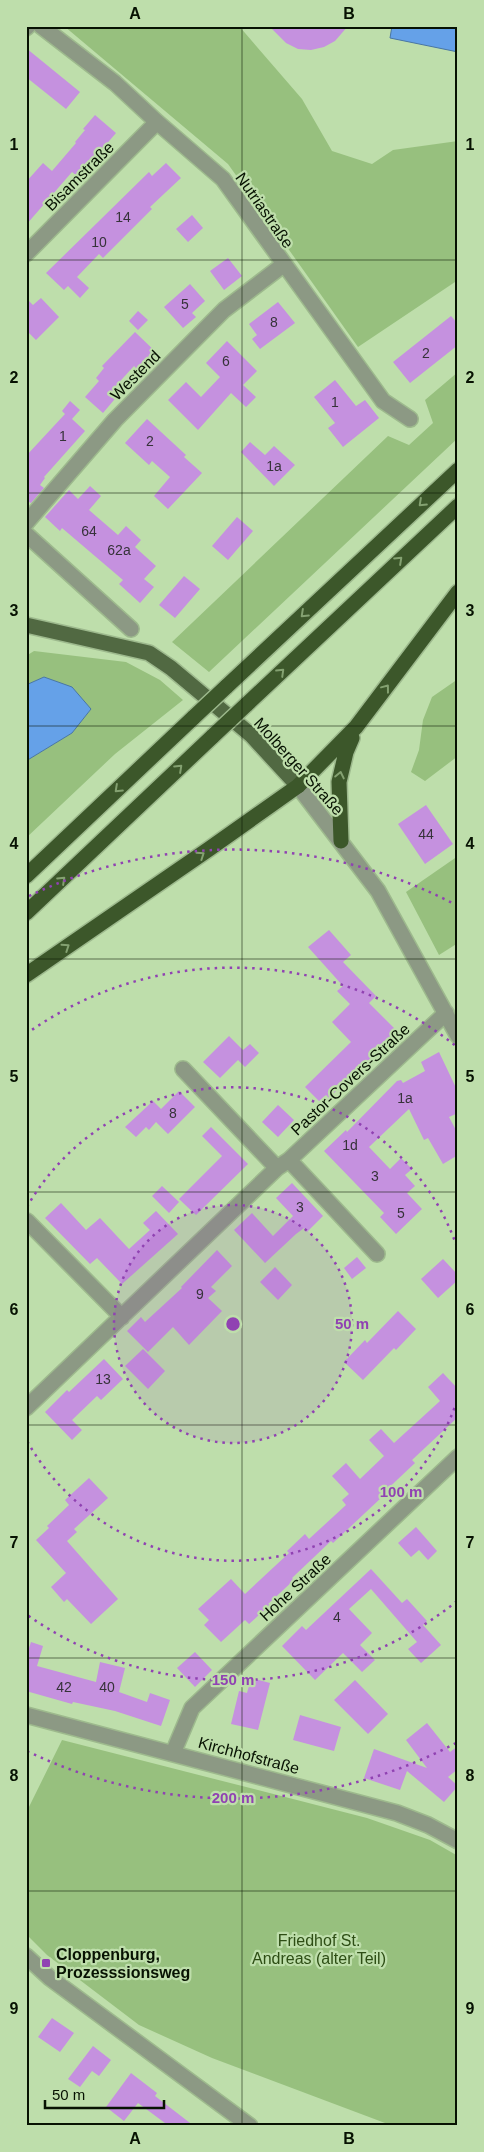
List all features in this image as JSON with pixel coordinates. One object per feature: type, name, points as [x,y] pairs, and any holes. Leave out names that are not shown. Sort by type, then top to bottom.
[{"type":"highway","points":[[26,876],[458,470]]},
{"type":"highway","points":[[26,914],[458,506]]},
{"type":"highway","points":[[26,975],[210,850],[298,786],[356,727],[458,592]]},
{"type":"highway","points":[[341,841],[338,782],[346,752],[356,727]]},
{"type":"highway","points":[[26,870],[45,858]]},
{"type":"main road","points":[[26,615],[26,623]]},
{"type":"main road","name":"Molberger Straße","points":[[26,623],[149,653],[171,668],[251,735],[298,786]]},
{"type":"street","name":"Nutriastraße","points":[[41,26],[115,83],[223,179],[283,265],[383,401],[410,419]]},
{"type":"street","name":"Bisamstraße","points":[[26,254],[157,122]]},
{"type":"street","name":"Westend","points":[[26,523],[115,420],[224,310],[283,265]]},
{"type":"street","points":[[26,534],[131,629]]},
{"type":"street","name":"Molberger Straße","points":[[298,786],[378,891],[458,1036]]},
{"type":"street","name":"Pastor-Covers-Straße","points":[[26,1408],[283,1164],[446,1013]]},
{"type":"street","points":[[183,1069],[377,1254]]},
{"type":"street","points":[[27,1221],[122,1317]]},
{"type":"street","name":"Hohe Straße","points":[[174,1753],[192,1708],[458,1457]]},
{"type":"street","name":"Kirchhofstraße","points":[[26,1715],[397,1813],[428,1825],[458,1841]]},
{"type":"street","points":[[26,1956],[50,1978],[250,2126]]},
{"type":"green space","points":[[64,26],[239,26],[302,99],[332,151],[372,164],[393,150],[458,141],[458,280],[358,347],[228,164]]},
{"type":"green space","points":[[458,372],[458,438],[209,672],[172,642],[388,436],[409,445],[433,423],[425,400]]},
{"type":"green space","points":[[34,651],[126,662],[160,680],[183,700],[115,754],[26,838],[26,761],[72,733],[91,709],[71,687],[44,677],[26,685],[26,656]]},
{"type":"green space","points":[[458,679],[458,756],[425,781],[411,772],[419,750],[423,720],[432,697]]},
{"type":"green space","points":[[458,856],[458,943],[439,955],[406,892]]},
{"type":"green space","name":"Friedhof St. Andreas (alter Teil)","points":[[62,1740],[367,1818],[430,1840],[458,1856],[458,2126],[393,2126],[212,2058],[139,2025],[47,1955],[26,1934],[26,1813]]},
{"type":"water","points":[[392,26],[458,26],[458,52],[390,38]]},
{"type":"water","points":[[44,677],[72,687],[91,709],[72,733],[26,761],[26,685]]},
{"type":"building","points":[[269,26],[348,26],[335,41],[324,47],[311,50],[298,49],[286,43]]},
{"type":"building","points":[[26,48],[80,92],[66,109],[26,77]]},
{"type":"building","points":[[95,115],[116,133],[104,147],[106,149],[81,179],[72,172],[26,225],[26,182],[43,163],[52,171],[76,143],[85,130],[83,129]]},
{"type":"building","points":[[166,163],[181,178],[150,207],[152,209],[103,258],[99,254],[77,277],[89,288],[80,298],[68,286],[64,290],[46,273],[149,172],[152,176]]},
{"type":"building","points":[[192,215],[203,228],[188,242],[176,229]]},
{"type":"building","points":[[228,258],[242,276],[224,290],[210,271]]},
{"type":"building","points":[[190,284],[205,301],[192,313],[196,317],[183,328],[164,307]]},
{"type":"building","points":[[26,298],[33,305],[41,298],[59,317],[36,340],[26,330]]},
{"type":"building","points":[[278,302],[295,323],[260,349],[252,339],[257,335],[249,324]]},
{"type":"building","points":[[138,311],[148,320],[138,330],[129,321]]},
{"type":"building","points":[[451,316],[458,324],[458,345],[410,383],[393,362]]},
{"type":"building","points":[[135,332],[159,355],[149,366],[146,363],[139,371],[134,366],[113,389],[119,394],[103,413],[85,397],[99,381],[96,378],[104,368],[102,366]]},
{"type":"building","points":[[227,341],[257,371],[243,385],[256,397],[246,407],[231,393],[198,430],[168,400],[186,382],[201,397],[220,377],[206,363]]},
{"type":"building","points":[[335,380],[356,406],[365,400],[379,418],[343,447],[328,428],[335,423],[314,397]]},
{"type":"building","points":[[70,401],[80,410],[72,419],[85,431],[44,477],[40,485],[44,488],[31,503],[26,500],[26,456],[65,414],[62,411]]},
{"type":"building","points":[[147,419],[186,455],[184,457],[202,473],[168,509],[154,496],[170,477],[152,461],[149,465],[125,443]]},
{"type":"building","points":[[250,442],[265,455],[274,446],[295,465],[274,486],[241,452]]},
{"type":"building","points":[[90,486],[101,496],[89,510],[118,535],[126,526],[141,540],[135,547],[156,566],[144,579],[154,587],[140,603],[119,584],[123,580],[62,528],[60,531],[45,517],[69,490],[78,499]]},
{"type":"building","points":[[237,517],[253,531],[228,560],[212,546]]},
{"type":"building","points":[[184,576],[200,589],[175,618],[159,605]]},
{"type":"building","points":[[426,805],[453,844],[425,864],[398,824]]},
{"type":"building","points":[[329,930],[351,955],[343,962],[376,996],[369,1003],[399,1033],[329,1098],[326,1095],[319,1101],[305,1087],[351,1042],[332,1022],[350,1004],[337,991],[343,986],[308,947]]},
{"type":"building","points":[[229,1036],[243,1050],[250,1044],[259,1053],[245,1067],[238,1060],[220,1078],[203,1062]]},
{"type":"building","points":[[439,1052],[458,1092],[458,1113],[449,1117],[458,1134],[458,1155],[443,1164],[428,1138],[424,1140],[409,1109],[369,1147],[390,1169],[401,1158],[412,1169],[405,1175],[415,1186],[407,1193],[422,1209],[396,1234],[380,1217],[384,1213],[324,1151],[346,1130],[347,1132],[397,1081],[401,1080],[403,1083],[425,1071],[421,1062]]},
{"type":"building","points":[[179,1091],[195,1107],[168,1134],[156,1122],[149,1130],[146,1127],[136,1137],[125,1127],[153,1101],[161,1109]]},
{"type":"building","points":[[278,1105],[294,1120],[278,1137],[262,1122]]},
{"type":"building","points":[[211,1127],[248,1164],[196,1215],[179,1199],[222,1156],[202,1136]]},
{"type":"building","points":[[292,1183],[323,1216],[307,1232],[304,1228],[296,1234],[265,1263],[234,1230],[252,1213],[273,1236],[293,1216],[276,1198]]},
{"type":"building","points":[[162,1186],[179,1202],[169,1213],[152,1196]]},
{"type":"building","points":[[61,1203],[86,1230],[100,1218],[129,1249],[150,1230],[143,1223],[156,1211],[178,1234],[122,1284],[97,1258],[90,1264],[45,1218]]},
{"type":"building","points":[[217,1250],[232,1266],[211,1287],[216,1291],[208,1298],[222,1311],[189,1345],[173,1327],[148,1352],[127,1331],[141,1317],[145,1322],[182,1288]]},
{"type":"building","points":[[357,1257],[366,1268],[352,1279],[344,1268]]},
{"type":"building","points":[[443,1259],[458,1275],[458,1280],[438,1298],[421,1279]]},
{"type":"building","points":[[275,1267],[292,1285],[278,1300],[260,1282]]},
{"type":"building","points":[[398,1311],[416,1329],[396,1350],[394,1348],[363,1380],[344,1362],[365,1340],[367,1343]]},
{"type":"building","points":[[143,1349],[165,1371],[148,1389],[125,1366]]},
{"type":"building","points":[[104,1359],[123,1379],[101,1400],[97,1396],[72,1420],[82,1430],[72,1440],[45,1412],[67,1390],[69,1392]]},
{"type":"building","points":[[443,1373],[458,1389],[458,1417],[412,1460],[415,1463],[380,1496],[381,1498],[292,1578],[294,1580],[268,1604],[270,1605],[249,1624],[245,1620],[221,1642],[204,1625],[209,1620],[198,1609],[231,1579],[245,1594],[289,1553],[287,1551],[305,1534],[309,1539],[346,1505],[342,1500],[349,1494],[332,1476],[346,1463],[360,1479],[384,1456],[369,1440],[381,1429],[394,1443],[440,1401],[428,1387]]},
{"type":"building","points":[[89,1478],[108,1498],[74,1529],[77,1532],[67,1541],[118,1599],[91,1624],[67,1599],[64,1602],[51,1587],[66,1573],[36,1540],[49,1528],[47,1526],[69,1505],[65,1500]]},
{"type":"building","points":[[416,1527],[437,1551],[428,1560],[419,1550],[411,1557],[398,1543]]},
{"type":"building","points":[[371,1569],[402,1603],[407,1599],[427,1621],[423,1625],[441,1645],[421,1663],[408,1649],[417,1642],[371,1589],[349,1609],[372,1633],[360,1645],[375,1660],[362,1672],[343,1653],[315,1680],[282,1646],[302,1626],[306,1630]]},
{"type":"building","points":[[31,1642],[43,1646],[37,1666],[96,1682],[100,1662],[125,1668],[119,1692],[147,1702],[150,1693],[170,1700],[161,1726],[115,1711],[73,1702],[72,1704],[26,1691],[26,1657]]},
{"type":"building","points":[[195,1652],[212,1670],[195,1687],[177,1668]]},
{"type":"building","points":[[251,1678],[270,1683],[258,1730],[231,1724],[239,1691],[247,1693]]},
{"type":"building","points":[[355,1680],[388,1714],[368,1734],[334,1700]]},
{"type":"building","points":[[300,1715],[341,1727],[334,1751],[293,1740]]},
{"type":"building","points":[[427,1723],[450,1752],[458,1746],[458,1769],[448,1777],[458,1786],[444,1802],[407,1771],[400,1790],[364,1778],[374,1749],[427,1768],[406,1740]]},
{"type":"building","points":[[52,2018],[74,2033],[60,2052],[38,2037]]},
{"type":"building","points":[[93,2046],[111,2060],[99,2076],[92,2071],[80,2087],[68,2079]]},
{"type":"building","points":[[131,2073],[157,2093],[155,2096],[194,2126],[169,2126],[138,2103],[124,2121],[106,2107]]},
{"type":"place","name":"Cloppenburg, Prozesssionsweg","points":[[46,1963]]}]
